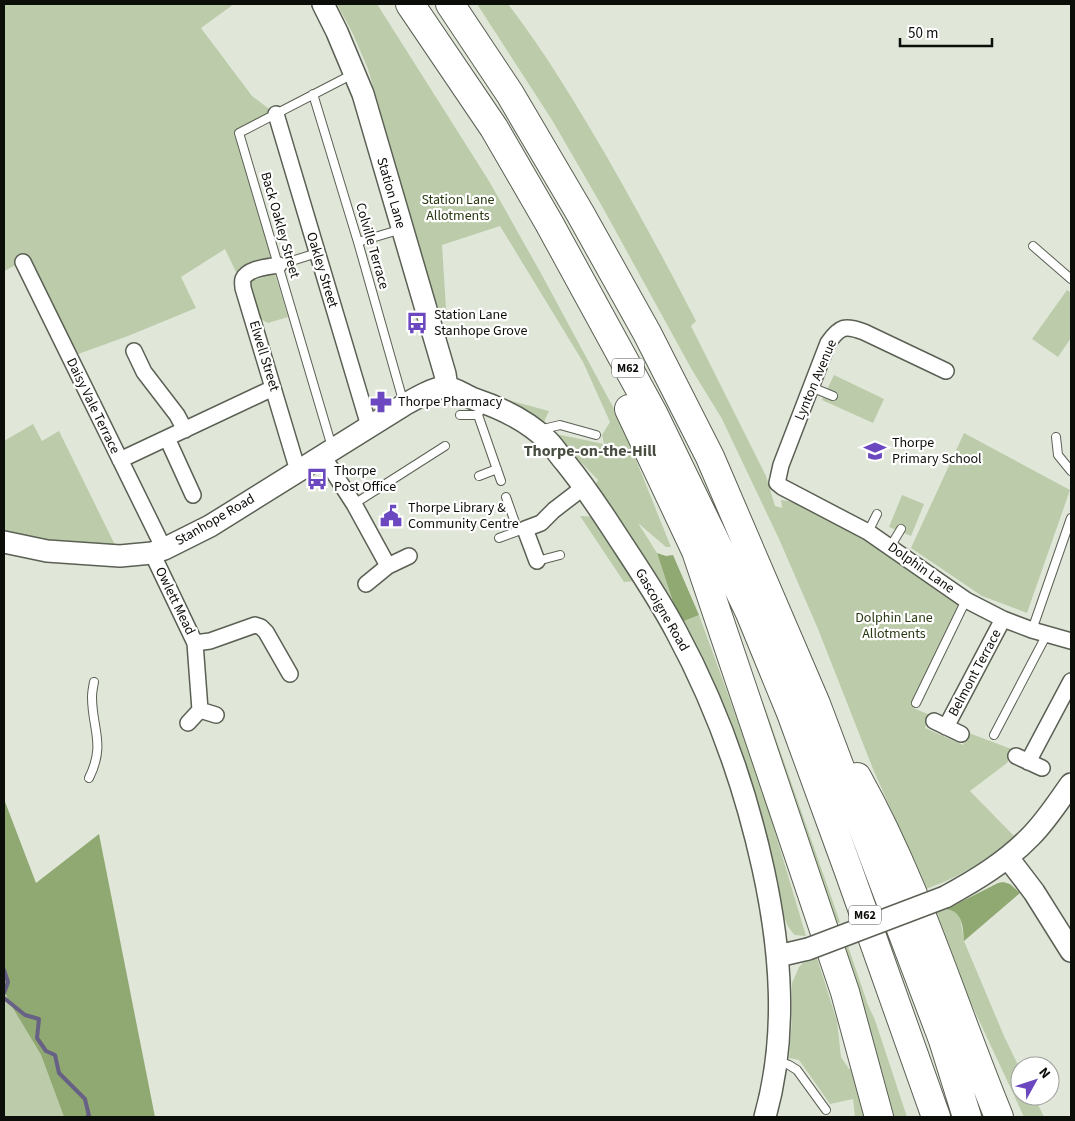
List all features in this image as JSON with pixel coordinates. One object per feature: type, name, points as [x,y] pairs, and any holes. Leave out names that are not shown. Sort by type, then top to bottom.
[{"type":"highway","name":"M62","points":[[410,4],[494,128],[549,223],[654,415],[750,613],[791,713],[936,1117]]},
{"type":"highway","name":"M62","points":[[450,4],[510,94],[580,213],[647,333],[710,457],[816,704],[943,1040],[967,1117]]},
{"type":"highway","points":[[434,39],[553,259],[640,430],[696,551],[845,992],[879,1117]]},
{"type":"highway","points":[[816,704],[878,815],[918,903],[999,1117]]},
{"type":"highway","points":[[943,1040],[979,1117]]},
{"type":"street","name":"Station Lane","points":[[323,4],[363,94],[445,374],[447,387]]},
{"type":"street","name":"Oakley Street","points":[[276,114],[369,426]]},
{"type":"street","name":"Daisy Vale Terrace","points":[[23,262],[120,460],[158,551]]},
{"type":"street","name":"Elwell Street","points":[[279,265],[248,273],[243,279],[243,288],[298,471]]},
{"type":"street","name":"Lynton Avenue","points":[[777,483],[777,477],[828,343],[835,333],[842,328],[852,328],[864,332],[946,371]]},
{"type":"street","points":[[134,351],[144,372],[177,415],[185,430]]},
{"type":"street","points":[[404,405],[424,394],[447,387]]},
{"type":"street","name":"Gascoigne Road","points":[[447,387],[481,409],[495,406],[535,430],[548,441],[584,487],[647,580],[676,631],[710,700],[736,770],[763,867],[778,956],[780,1035],[772,1093],[765,1117]]},
{"type":"street","points":[[120,460],[273,388]]},
{"type":"street","name":"Stanhope Road","points":[[4,542],[47,551],[120,556],[158,551],[210,526],[404,405]]},
{"type":"street","points":[[167,438],[193,495]]},
{"type":"street","points":[[771,450],[785,456]]},
{"type":"street","points":[[328,453],[388,566]]},
{"type":"street","name":"Dolphin Lane","points":[[777,483],[868,532],[966,600],[1003,619],[1071,641]]},
{"type":"street","points":[[537,560],[522,530],[541,523],[584,487]]},
{"type":"street","name":"Owlett Mead","points":[[158,551],[195,643],[200,710]]},
{"type":"street","points":[[366,584],[388,566],[409,556]]},
{"type":"street","name":"Belmont Terrace","points":[[961,734],[940,724],[1003,619]]},
{"type":"street","points":[[195,643],[210,641],[255,625],[261,627],[266,632],[290,673]]},
{"type":"street","points":[[1029,762],[1071,681]]},
{"type":"street","points":[[188,723],[200,710],[216,715]]},
{"type":"street","points":[[778,956],[808,949],[945,897],[974,882],[1008,858],[1032,836],[1066,794]]},
{"type":"street","points":[[1008,858],[1034,892],[1071,951]]},
{"type":"lane","name":"Back Oakley Street","points":[[328,453],[279,265],[240,133],[355,73]]},
{"type":"lane","name":"Colville Terrace","points":[[314,94],[404,405]]},
{"type":"lane","points":[[358,242],[402,230]]},
{"type":"lane","points":[[1034,246],[1071,279]]},
{"type":"lane","points":[[279,265],[317,253]]},
{"type":"lane","points":[[812,387],[833,396]]},
{"type":"lane","points":[[460,414],[481,409],[501,481]]},
{"type":"lane","points":[[535,430],[560,425],[596,435]]},
{"type":"lane","points":[[1056,438],[1058,455],[1071,471]]},
{"type":"lane","points":[[354,504],[445,446]]},
{"type":"lane","points":[[479,476],[497,469]]},
{"type":"lane","points":[[499,538],[522,530],[506,497]]},
{"type":"lane","points":[[868,532],[877,514]]},
{"type":"lane","points":[[994,735],[1039,632],[1071,518]]},
{"type":"lane","points":[[890,546],[901,529]]},
{"type":"lane","points":[[537,560],[560,555]]},
{"type":"lane","points":[[916,703],[966,600]]},
{"type":"lane","points":[[89,778],[95,766],[98,748],[92,698],[94,682]]},
{"type":"lane","points":[[776,1061],[798,1070],[826,1110]]},
{"type":"green space","points":[[4,4],[234,4],[201,28],[252,96],[276,114],[240,133],[276,256],[248,263],[236,272],[225,249],[181,277],[196,308],[70,357],[22,262],[4,271]]},
{"type":"green space","name":"Station Lane Allotments","points":[[337,4],[377,4],[489,181],[543,277],[620,420],[671,547],[666,547],[638,523],[657,553],[676,611],[594,486],[598,480],[555,435],[604,444],[602,435],[610,422],[583,362],[500,226],[442,245],[446,308],[450,321],[444,321],[440,317],[368,69],[353,34]]},
{"type":"green space","name":"Dolphin Lane Allotments","points":[[477,4],[508,4],[572,98],[653,239],[696,321],[691,326],[766,476],[775,506],[782,508],[781,500],[788,501],[834,521],[888,554],[963,607],[913,708],[930,715],[925,728],[963,745],[969,733],[1014,750],[1007,763],[970,791],[1014,836],[993,853],[962,873],[926,889],[873,769],[818,629],[779,539],[722,419],[692,370],[603,208],[552,120]]},
{"type":"green space","points":[[275,274],[288,317],[268,323],[260,319],[250,281]]},
{"type":"green space","points":[[1067,290],[1071,293],[1071,338],[1058,357],[1032,339]]},
{"type":"green space","points":[[834,375],[884,399],[873,423],[822,400]]},
{"type":"green space","points":[[508,400],[549,411],[543,424]]},
{"type":"green space","points":[[33,424],[42,441],[59,431],[117,549],[79,547],[4,531],[4,441]]},
{"type":"green space","points":[[964,433],[1070,490],[1027,613],[982,596],[911,548]]},
{"type":"green space","points":[[902,495],[924,504],[911,536],[889,527]]},
{"type":"green space","points":[[580,516],[596,517],[637,581],[624,582]]},
{"type":"green space","points":[[657,553],[666,556],[673,555],[699,615],[684,621],[676,611]]},
{"type":"green space","points":[[699,615],[761,785],[806,936],[795,935],[790,930],[784,917],[778,882],[754,790],[722,704],[684,621]]},
{"type":"green space","points":[[746,658],[840,922],[832,926]]},
{"type":"green space","points":[[4,799],[36,883],[99,834],[155,1117],[64,1117],[41,1055],[8,1000],[4,989]]},
{"type":"green space","points":[[1003,882],[1010,884],[1020,893],[964,941],[959,917],[956,913],[947,909]]},
{"type":"green space","points":[[947,909],[954,910],[960,916],[964,941],[1014,1056],[1010,1056],[1010,1087],[963,986],[936,913]]},
{"type":"green space","points":[[848,946],[907,1117],[892,1117],[840,950]]},
{"type":"green space","points":[[817,958],[837,1021],[841,1057],[849,1069],[854,1068],[866,1117],[855,1117],[853,1099],[830,1104],[799,1060],[789,1058],[792,983],[799,967],[803,963]]},
{"type":"green space","points":[[4,989],[8,1000],[41,1055],[64,1117],[4,1117]]},
{"type":"green space","points":[[1019,1106],[1039,1106],[1044,1117],[1024,1117]]},
{"type":"waterway","points":[[4,970],[8,982],[4,993]]},
{"type":"waterway","points":[[4,998],[25,1015],[39,1019],[37,1038],[46,1051],[55,1055],[59,1073],[85,1099],[89,1116],[87,1117]]},
{"type":"place","name":"Station Lane Stanhope Grove","points":[[417,323]]},
{"type":"place","name":"Thorpe Pharmacy","points":[[381,402]]},
{"type":"place","name":"Thorpe Primary School","points":[[875,451]]},
{"type":"place","name":"Thorpe Post Office","points":[[317,479]]},
{"type":"place","name":"Thorpe Library & Community Centre","points":[[391,516]]},
{"type":"district","name":"Thorpe-on-the-Hill","points":[[590,451]]}]
